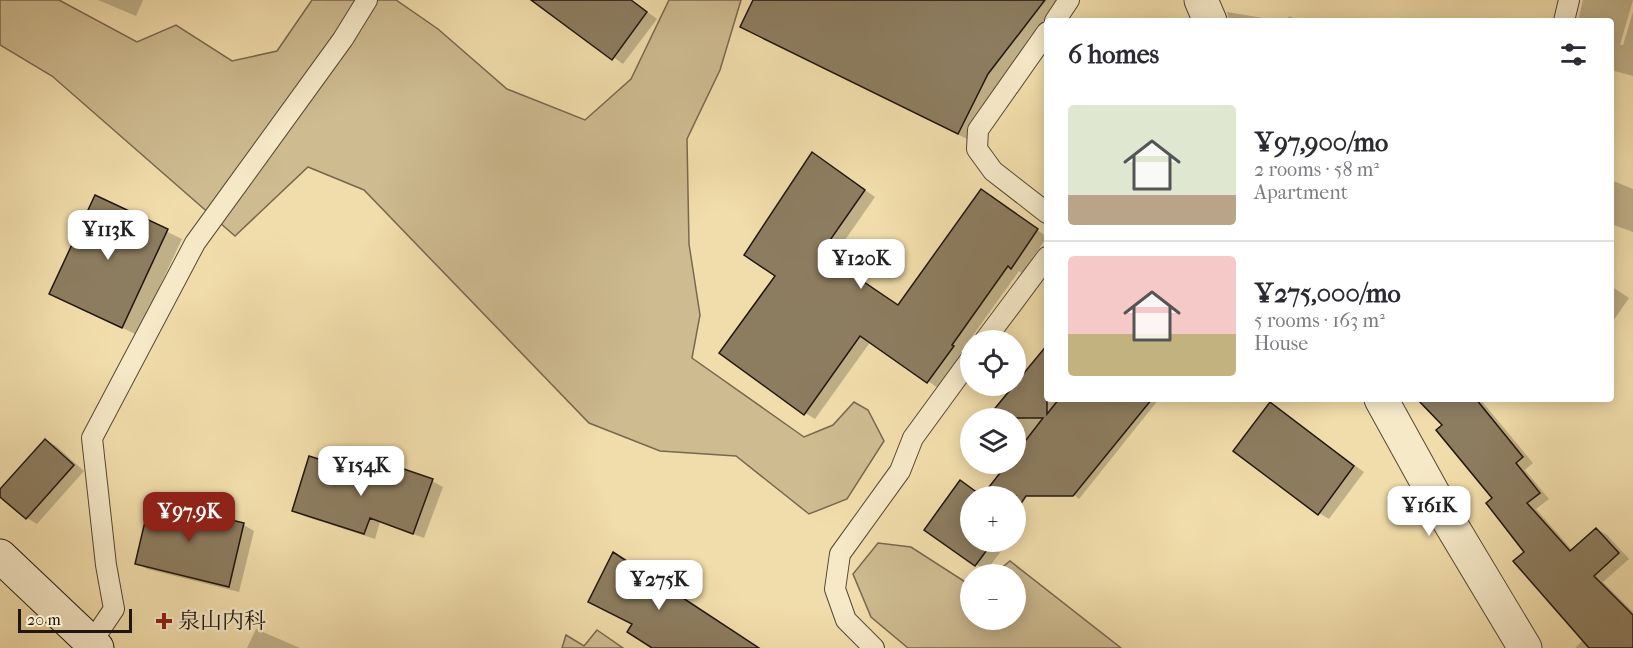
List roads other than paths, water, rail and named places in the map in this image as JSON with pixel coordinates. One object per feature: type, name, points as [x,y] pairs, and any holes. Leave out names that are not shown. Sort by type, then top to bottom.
[{"type":"street","points":[[1201,0],[1209,18]]},
{"type":"street","points":[[1383,402],[1444,513],[1525,648]]},
{"type":"street","points":[[0,556],[94,645]]},
{"type":"lane","points":[[94,645],[114,609],[102,534],[92,438],[195,243],[343,39],[367,0]]},
{"type":"lane","points":[[1057,18],[1069,0]]},
{"type":"lane","points":[[1565,18],[1569,0]]},
{"type":"lane","points":[[1044,36],[978,130],[977,150],[993,171],[1044,211]]},
{"type":"lane","points":[[992,330],[1044,261]]},
{"type":"lane","points":[[874,648],[846,620],[835,589],[840,554],[900,471],[913,438],[960,374]]},
{"type":"place","name":"泉山内科","points":[[164,621]]}]
